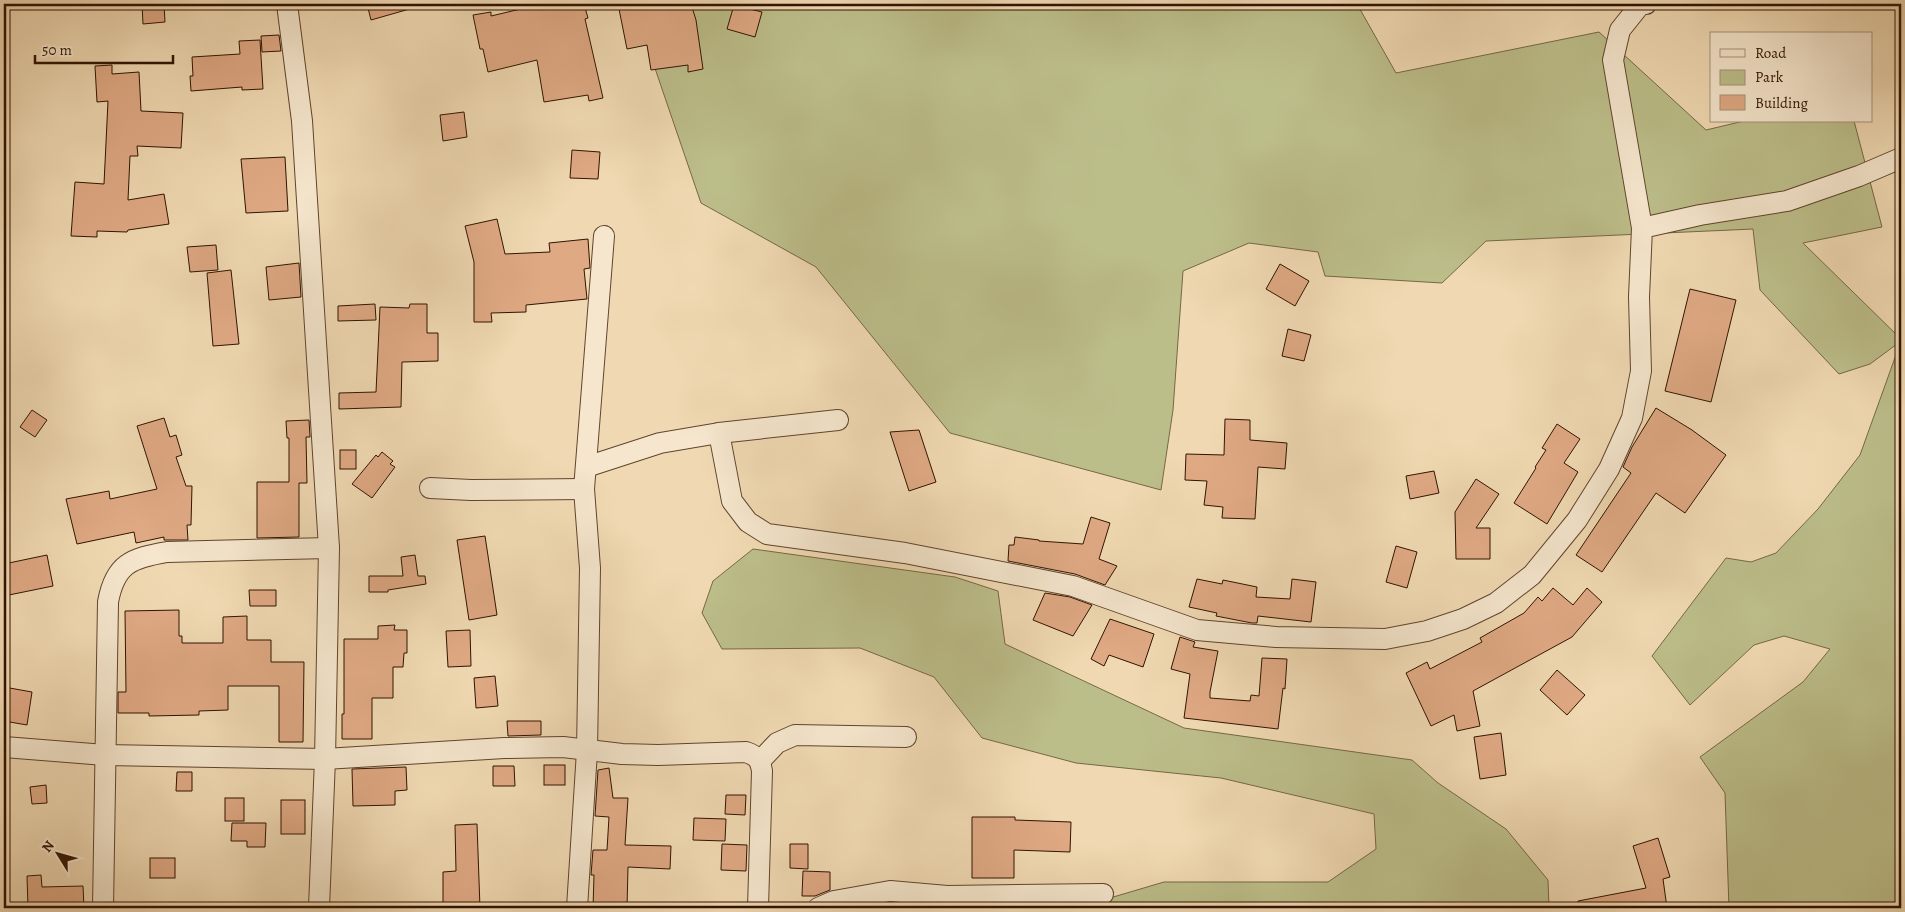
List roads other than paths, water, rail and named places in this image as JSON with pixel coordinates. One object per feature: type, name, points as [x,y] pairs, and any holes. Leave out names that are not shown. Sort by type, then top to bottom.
[{"type":"street","points":[[287,4],[302,121],[329,548],[325,759],[319,908]]},
{"type":"street","points":[[719,433],[732,501],[748,522],[766,534],[905,553],[1073,586],[1197,630],[1276,638],[1385,639],[1427,631],[1463,619],[1496,603],[1532,575],[1577,520],[1610,469],[1632,418],[1641,371],[1639,297],[1642,228],[1613,60],[1620,30],[1640,5],[1646,4]]},
{"type":"street","points":[[1642,228],[1692,216],[1787,201],[1859,176],[1901,158]]},
{"type":"street","points":[[577,908],[587,750],[590,568],[584,489],[604,236]]},
{"type":"street","points":[[586,466],[660,443],[719,433],[838,420]]},
{"type":"street","points":[[430,488],[471,490],[584,489]]},
{"type":"street","points":[[103,908],[108,602],[111,587],[120,569],[130,561],[143,556],[167,552],[329,548]]},
{"type":"street","points":[[760,760],[777,743],[795,735],[906,737]]},
{"type":"street","points":[[4,747],[105,755],[325,759],[504,748],[563,747],[622,754],[658,755],[746,752],[755,755],[760,760],[762,771],[758,908]]},
{"type":"street","points":[[818,908],[834,901],[890,891],[948,902],[1103,894]]}]
